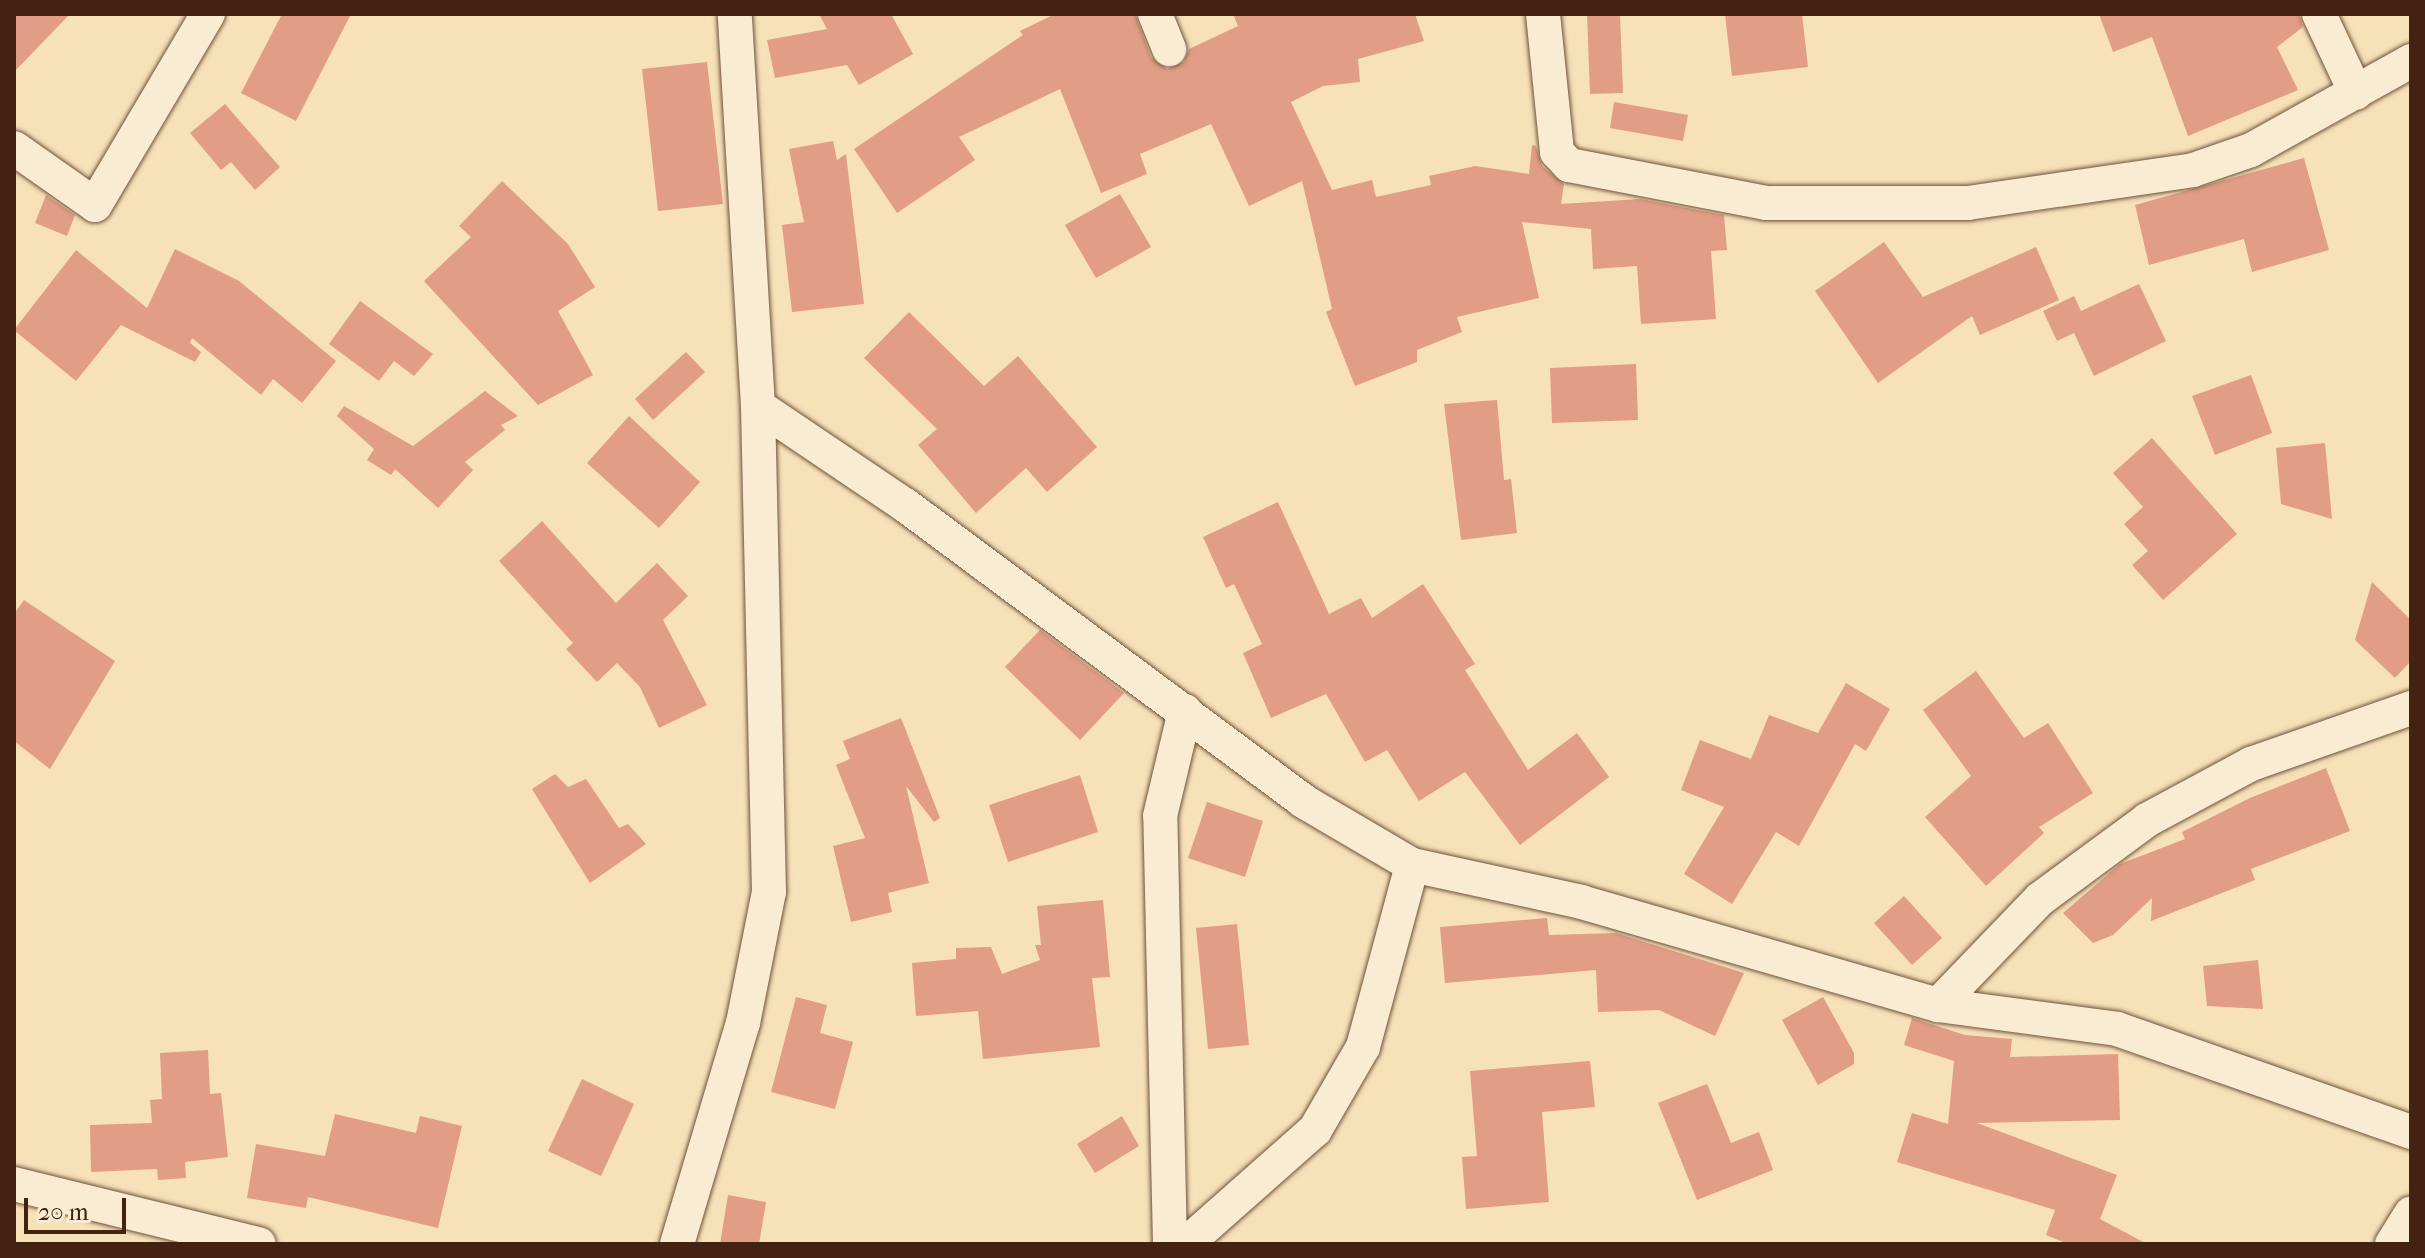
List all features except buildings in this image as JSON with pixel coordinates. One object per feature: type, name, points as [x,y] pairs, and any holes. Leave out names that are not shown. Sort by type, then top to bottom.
[{"type":"street","points":[[14,148],[95,205],[208,14]]},
{"type":"street","points":[[677,1244],[743,1023],[769,892],[758,406],[735,14]]},
{"type":"street","points":[[1155,14],[1169,49]]},
{"type":"street","points":[[1543,14],[1557,152],[1569,165],[1766,203],[1968,203],[2193,170],[2251,150],[2411,61]]},
{"type":"street","points":[[2319,14],[2356,93]]},
{"type":"street","points":[[758,406],[905,505],[1303,801],[1412,865],[1581,902],[1938,1005],[2117,1029],[2411,1132]]},
{"type":"street","points":[[1938,1005],[2040,899],[2147,820],[2251,764],[2411,708]]},
{"type":"street","points":[[1170,1244],[1160,816],[1185,711]]},
{"type":"street","points":[[1186,1244],[1315,1130],[1363,1047],[1412,865]]},
{"type":"street","points":[[14,1184],[259,1244]]},
{"type":"street","points":[[2392,1244],[2411,1213]]}]
